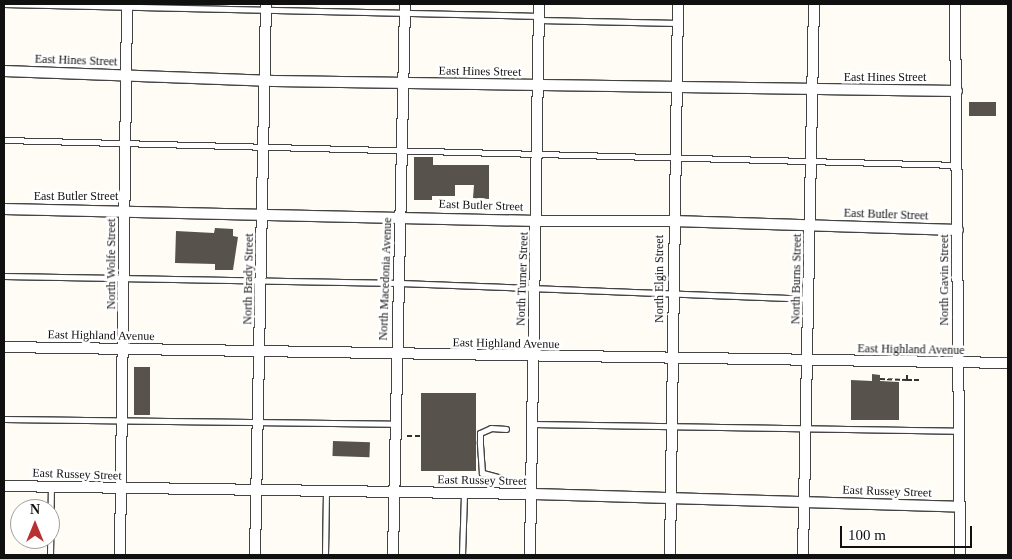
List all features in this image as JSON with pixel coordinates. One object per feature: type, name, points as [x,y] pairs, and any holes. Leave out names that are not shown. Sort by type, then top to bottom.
[{"type":"street","name":"North Turner Street","points":[[530,555],[532,357],[537,221],[539,4]]},
{"type":"street","name":"North Elgin Street","points":[[670,555],[673,221],[678,4]]},
{"type":"street","name":"North Burns Street","points":[[803,555],[813,161],[814,4]]},
{"type":"street","name":"North Gavin Street","points":[[955,4],[960,555]]},
{"type":"street","name":"North Wolfe Street","points":[[120,555],[127,5]]},
{"type":"street","name":"North Brady Street","points":[[255,555],[266,6]]},
{"type":"street","name":"North Macedonia Avenue","points":[[393,555],[394,424],[400,283],[405,8]]},
{"type":"street","name":"East Hines Street","points":[[4,71],[404,84],[956,91]]},
{"type":"street","name":"East Butler Street","points":[[4,209],[401,216],[537,221],[673,221],[958,230]]},
{"type":"street","name":"East Highland Avenue","points":[[4,347],[672,360],[1008,363]]},
{"type":"street","name":"East Russey Street","points":[[4,486],[393,491],[960,506]]},
{"type":"lane","points":[[4,4],[405,8],[539,18],[678,23]]},
{"type":"lane","points":[[4,140],[402,152],[957,165]]},
{"type":"lane","points":[[4,276],[400,283],[535,290],[673,293],[809,299]]},
{"type":"lane","points":[[4,419],[258,420],[394,424]]},
{"type":"lane","points":[[532,424],[958,431]]},
{"type":"lane","points":[[505,479],[482,473],[480,433],[491,428],[506,429]]},
{"type":"lane","points":[[50,555],[51,486]]},
{"type":"lane","points":[[325,555],[326,490]]},
{"type":"lane","points":[[462,555],[464,494]]},
{"type":"path","points":[[907,373],[907,380]]},
{"type":"path","points":[[880,379],[919,380]]},
{"type":"path","points":[[407,436],[421,436]]},
{"type":"building","points":[[969,102],[996,102],[996,116],[969,116]]},
{"type":"building","points":[[414,157],[433,157],[433,165],[489,165],[489,199],[473,198],[474,185],[455,185],[455,196],[432,196],[432,200],[414,200]]},
{"type":"building","points":[[215,228],[233,229],[233,236],[238,237],[233,270],[215,270],[215,264],[175,263],[176,231],[214,233]]},
{"type":"building","points":[[134,367],[150,367],[150,415],[134,415]]},
{"type":"building","points":[[872,374],[880,375],[880,381],[899,382],[899,420],[851,420],[851,380],[872,381]]},
{"type":"building","points":[[421,393],[476,393],[476,471],[421,471]]},
{"type":"building","points":[[333,441],[370,442],[369,457],[332,456]]}]
